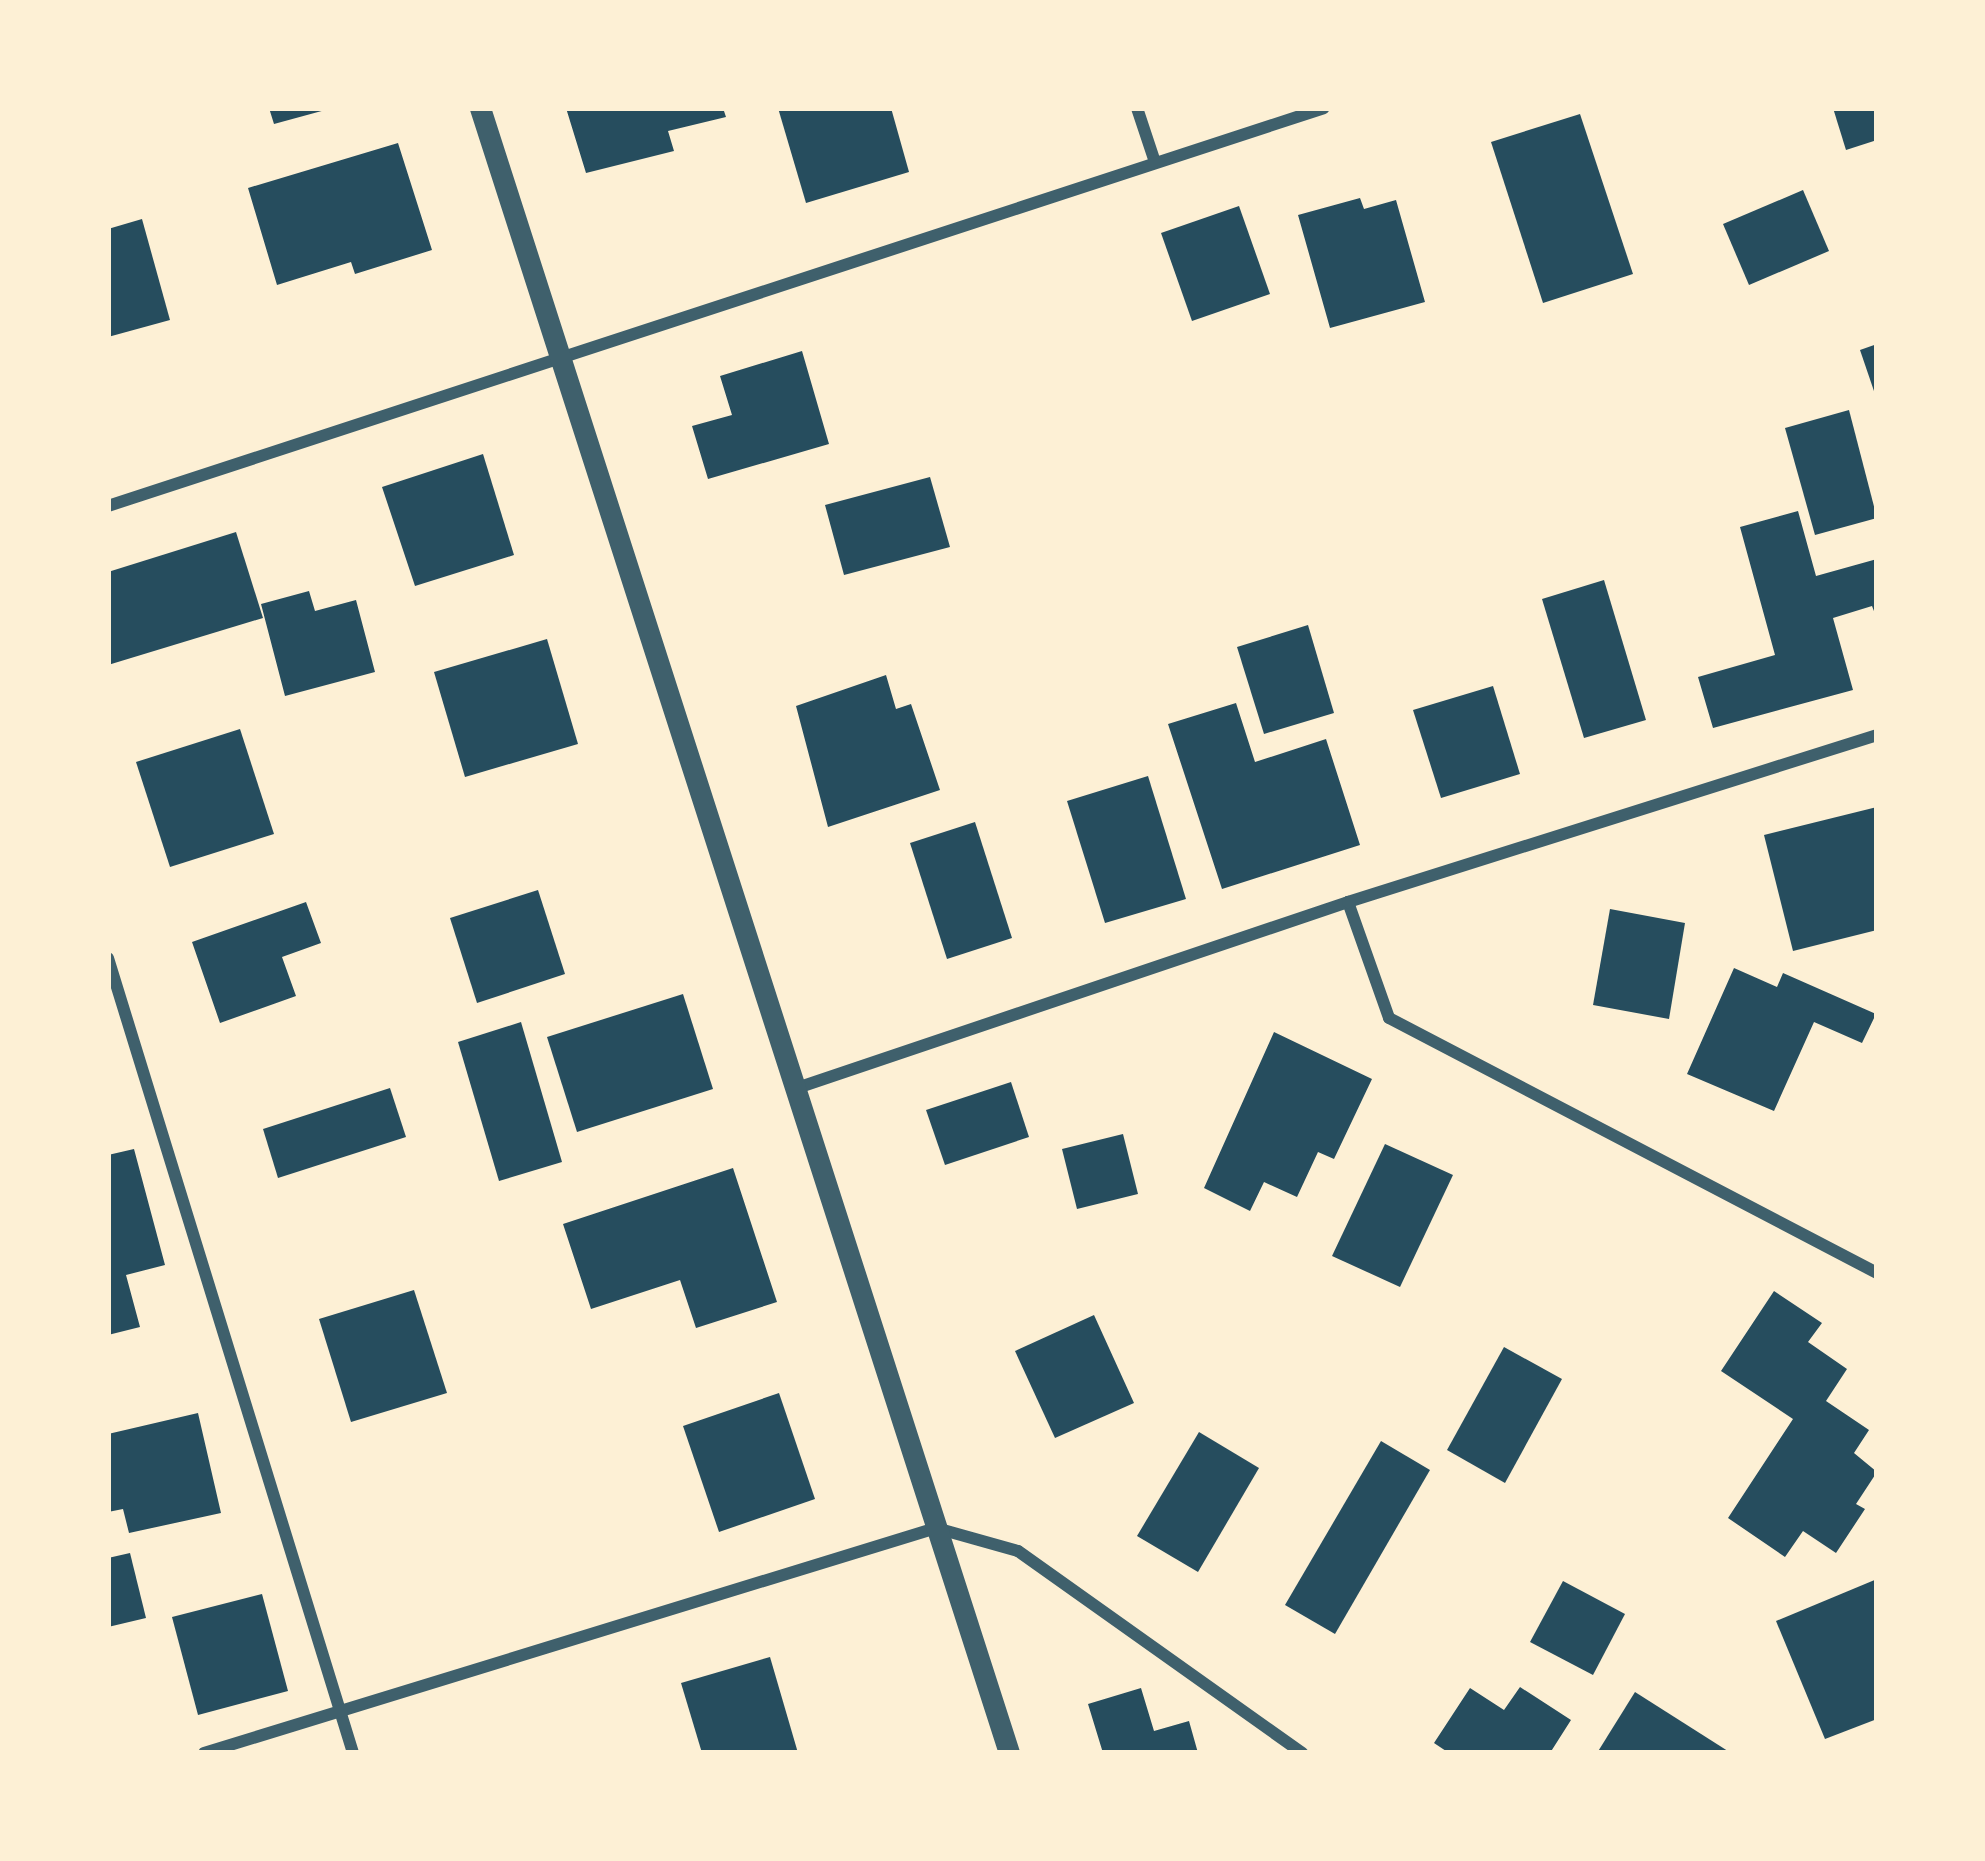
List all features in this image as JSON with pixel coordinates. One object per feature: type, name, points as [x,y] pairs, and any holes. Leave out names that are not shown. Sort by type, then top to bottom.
[{"type":"street","points":[[480,108],[1009,1753]]},
{"type":"street","points":[[1138,108],[1155,162]]},
{"type":"street","points":[[108,506],[559,353],[1324,108]]},
{"type":"street","points":[[797,1088],[1348,902],[1877,736]]},
{"type":"street","points":[[1348,902],[1388,1018],[1877,1273]]},
{"type":"street","points":[[108,958],[353,1753]]},
{"type":"street","points":[[203,1753],[338,1706],[936,1528],[1018,1551],[1302,1753]]},
{"type":"building","points":[[269,108],[328,108],[329,109],[274,124]]},
{"type":"building","points":[[566,108],[723,108],[726,117],[668,131],[674,151],[586,173]]},
{"type":"building","points":[[778,108],[891,108],[909,172],[806,203]]},
{"type":"building","points":[[1833,108],[1877,108],[1877,140],[1846,150]]},
{"type":"building","points":[[1580,114],[1633,274],[1543,303],[1491,142]]},
{"type":"building","points":[[398,143],[432,250],[355,274],[351,262],[277,285],[248,188]]},
{"type":"building","points":[[1803,190],[1829,251],[1749,285],[1723,224]]},
{"type":"building","points":[[1360,198],[1364,209],[1396,200],[1425,302],[1330,328],[1298,215]]},
{"type":"building","points":[[1239,206],[1270,294],[1192,321],[1161,233]]},
{"type":"building","points":[[142,219],[170,320],[108,337],[108,229]]},
{"type":"building","points":[[1877,344],[1877,397],[1876,397],[1860,350]]},
{"type":"building","points":[[802,351],[829,444],[708,479],[692,426],[732,415],[720,376]]},
{"type":"building","points":[[1849,410],[1877,518],[1815,535],[1785,428]]},
{"type":"building","points":[[483,454],[514,555],[415,586],[382,487]]},
{"type":"building","points":[[930,477],[950,547],[844,575],[825,505]]},
{"type":"building","points":[[1798,511],[1816,576],[1877,559],[1877,619],[1872,606],[1833,618],[1853,690],[1713,728],[1698,677],[1775,655],[1740,527]]},
{"type":"building","points":[[236,532],[263,618],[108,665],[108,572]]},
{"type":"building","points":[[1604,580],[1646,720],[1584,738],[1542,599]]},
{"type":"building","points":[[309,591],[315,611],[356,600],[375,672],[285,696],[261,604]]},
{"type":"building","points":[[1308,625],[1334,713],[1264,734],[1237,647]]},
{"type":"building","points":[[547,639],[578,744],[465,777],[434,672]]},
{"type":"building","points":[[886,675],[896,709],[911,704],[940,790],[828,827],[796,706]]},
{"type":"building","points":[[1493,686],[1520,774],[1441,798],[1413,710]]},
{"type":"building","points":[[1236,703],[1255,762],[1326,739],[1360,845],[1222,889],[1168,724]]},
{"type":"building","points":[[240,729],[274,834],[170,867],[136,762]]},
{"type":"building","points":[[1148,776],[1186,899],[1105,923],[1067,801]]},
{"type":"building","points":[[1877,807],[1877,930],[1793,951],[1764,835]]},
{"type":"building","points":[[975,822],[1012,938],[947,959],[910,843]]},
{"type":"building","points":[[538,890],[565,974],[477,1003],[450,918]]},
{"type":"building","points":[[306,902],[321,943],[282,957],[296,996],[220,1023],[192,942]]},
{"type":"building","points":[[1610,909],[1685,923],[1669,1019],[1593,1005]]},
{"type":"building","points":[[1734,968],[1777,987],[1783,973],[1876,1014],[1862,1043],[1814,1022],[1774,1111],[1687,1074]]},
{"type":"building","points":[[683,994],[713,1089],[577,1132],[547,1037]]},
{"type":"building","points":[[521,1022],[562,1162],[499,1181],[458,1042]]},
{"type":"building","points":[[1274,1032],[1372,1079],[1334,1159],[1318,1152],[1297,1197],[1264,1182],[1250,1211],[1204,1188]]},
{"type":"building","points":[[1011,1082],[1029,1137],[945,1165],[926,1110]]},
{"type":"building","points":[[390,1088],[406,1137],[278,1178],[263,1129]]},
{"type":"building","points":[[1123,1134],[1138,1194],[1077,1209],[1062,1149]]},
{"type":"building","points":[[1385,1144],[1453,1175],[1400,1287],[1332,1256]]},
{"type":"building","points":[[134,1149],[165,1265],[126,1275],[140,1327],[108,1335],[108,1155]]},
{"type":"building","points":[[733,1168],[777,1302],[696,1328],[680,1280],[591,1309],[563,1224]]},
{"type":"building","points":[[414,1290],[447,1393],[351,1422],[319,1319]]},
{"type":"building","points":[[1774,1291],[1822,1323],[1808,1342],[1847,1369],[1826,1401],[1869,1430],[1854,1453],[1877,1472],[1856,1504],[1865,1509],[1836,1553],[1803,1531],[1785,1557],[1728,1518],[1793,1419],[1721,1371]]},
{"type":"building","points":[[1094,1315],[1134,1403],[1055,1438],[1015,1351]]},
{"type":"building","points":[[1504,1347],[1562,1379],[1505,1483],[1447,1450]]},
{"type":"building","points":[[779,1393],[815,1499],[719,1532],[683,1426]]},
{"type":"building","points":[[198,1413],[221,1513],[129,1533],[123,1509],[108,1512],[108,1434]]},
{"type":"building","points":[[1199,1432],[1259,1468],[1198,1572],[1137,1536]]},
{"type":"building","points":[[1381,1441],[1430,1470],[1335,1634],[1285,1605]]},
{"type":"building","points":[[130,1553],[146,1618],[108,1627],[108,1558]]},
{"type":"building","points":[[1877,1579],[1877,1719],[1825,1739],[1776,1621]]},
{"type":"building","points":[[1563,1581],[1625,1614],[1593,1675],[1530,1642]]},
{"type":"building","points":[[262,1594],[288,1691],[198,1715],[172,1617]]},
{"type":"building","points":[[770,1657],[798,1753],[702,1753],[681,1683]]},
{"type":"building","points":[[1520,1687],[1571,1720],[1550,1753],[1449,1753],[1434,1743],[1470,1688],[1504,1710]]},
{"type":"building","points":[[1141,1688],[1154,1731],[1189,1721],[1198,1753],[1103,1753],[1088,1704]]},
{"type":"building","points":[[1635,1692],[1731,1753],[1597,1753]]}]
